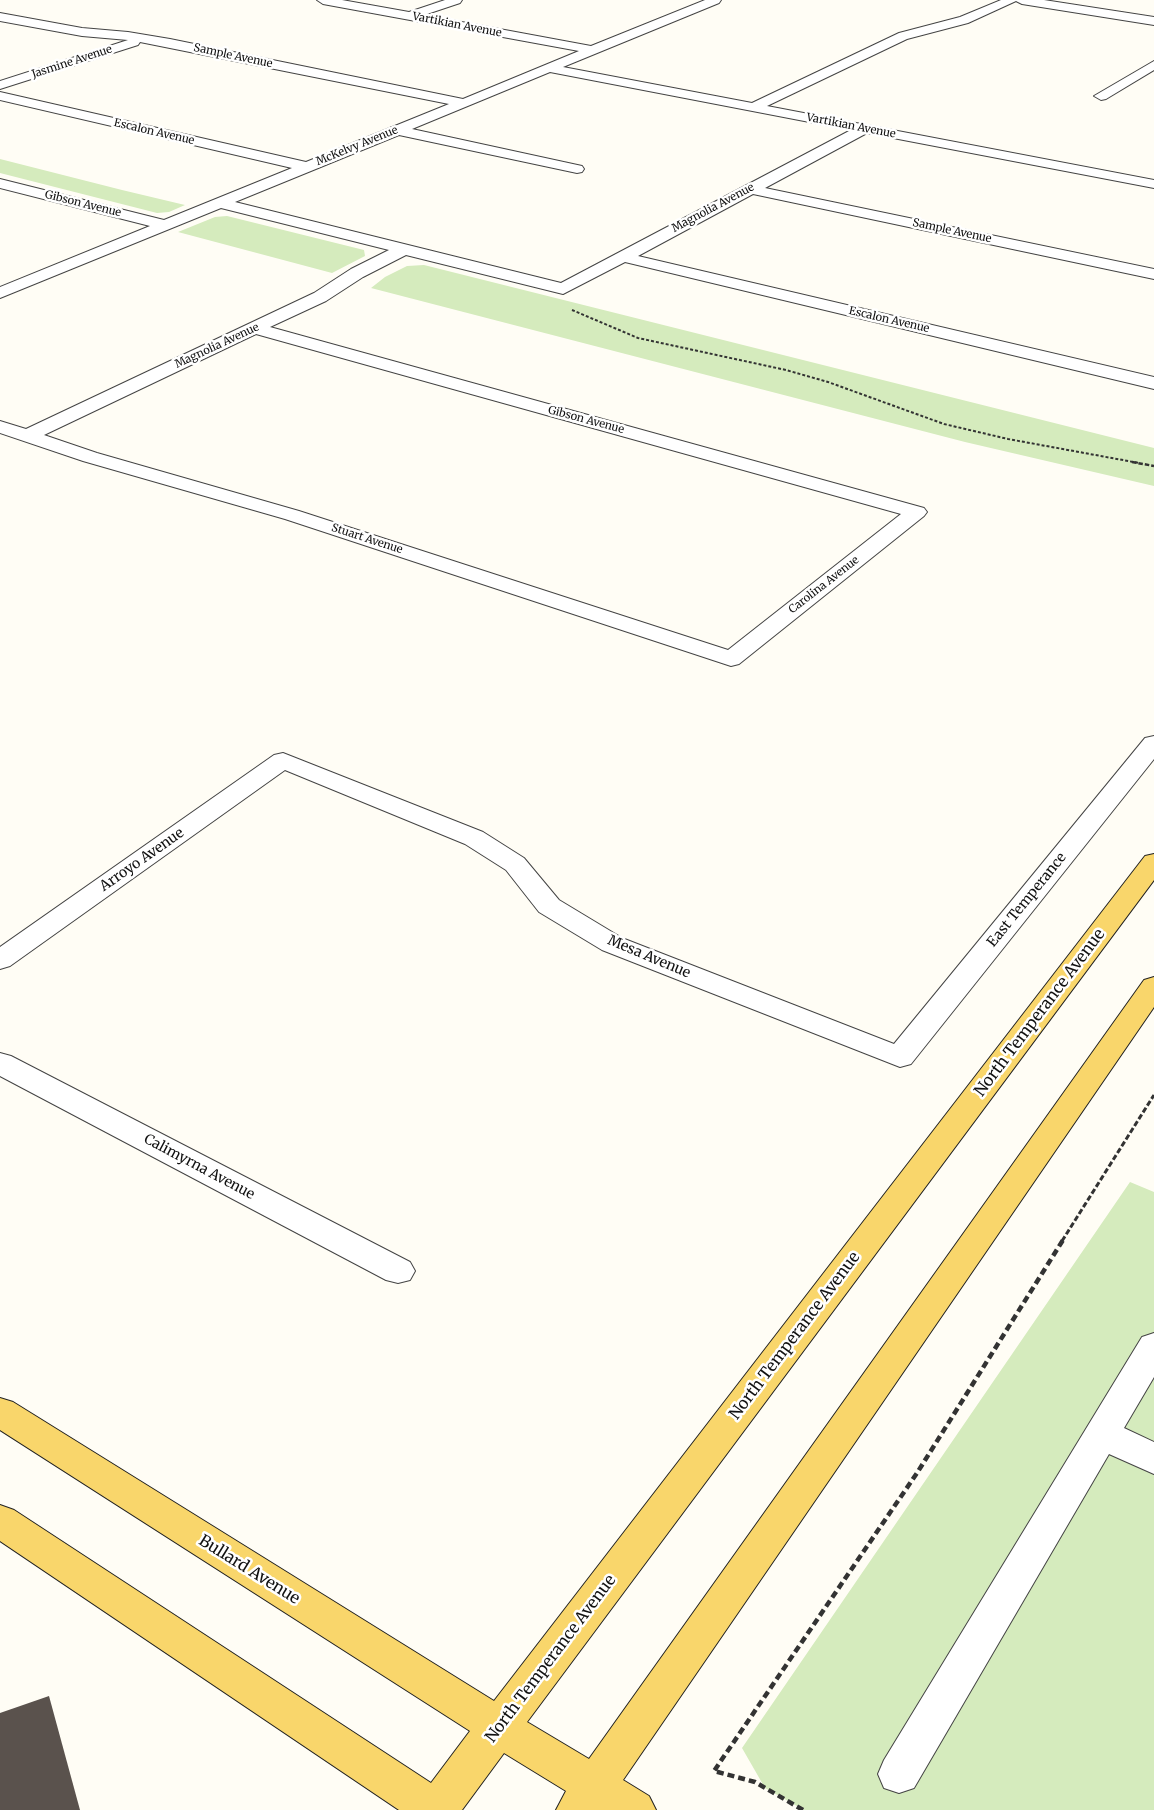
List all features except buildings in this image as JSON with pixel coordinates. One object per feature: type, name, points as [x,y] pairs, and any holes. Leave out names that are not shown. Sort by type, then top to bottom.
[{"type":"main road","name":"North Temperance Avenue","points":[[436,1810],[1154,862]]},
{"type":"main road","points":[[586,1798],[1154,986]]},
{"type":"main road","name":"Bullard Avenue","points":[[0,1412],[499,1727],[586,1798],[634,1810]]},
{"type":"main road","points":[[0,1521],[436,1810]]},
{"type":"street","name":"Vartikian Avenue","points":[[323,0],[592,50]]},
{"type":"street","points":[[409,16],[456,0]]},
{"type":"street","name":"McKelvy Avenue","points":[[0,293],[715,0]]},
{"type":"street","points":[[754,107],[904,36],[982,14],[1011,0]]},
{"type":"street","points":[[1022,0],[1154,21]]},
{"type":"street","points":[[1124,16],[1141,6]]},
{"type":"street","name":"Sample Avenue","points":[[0,17],[82,32],[144,38],[464,103]]},
{"type":"street","name":"Jasmine Avenue","points":[[0,85],[144,38]]},
{"type":"street","points":[[1101,96],[1154,65]]},
{"type":"street","name":"Vartikian Avenue","points":[[548,68],[1154,184]]},
{"type":"street","name":"Escalon Avenue","points":[[0,96],[307,167]]},
{"type":"street","name":"Magnolia Avenue","points":[[27,436],[320,297],[373,264],[404,250],[563,288],[864,129]]},
{"type":"street","points":[[397,130],[577,168]]},
{"type":"street","name":"Gibson Avenue","points":[[0,183],[165,225]]},
{"type":"street","name":"Sample Avenue","points":[[750,189],[1154,274]]},
{"type":"street","points":[[219,203],[404,250]]},
{"type":"street","name":"Escalon Avenue","points":[[623,257],[1154,382]]},
{"type":"street","name":"Gibson Avenue","points":[[254,328],[917,512]]},
{"type":"street","name":"Stuart Avenue","points":[[0,427],[90,457],[283,512],[731,659]]},
{"type":"street","name":"Carolina Avenue","points":[[731,659],[917,512]]},
{"type":"street","name":"East Temperance","points":[[900,1057],[1154,743]]},
{"type":"street","name":"Mesa Avenue","points":[[284,760],[474,838],[515,864],[549,906],[612,944],[900,1057]]},
{"type":"street","name":"Arroyo Avenue","points":[[0,960],[284,760]]},
{"type":"street","name":"Calimyrna Avenue","points":[[0,1063],[398,1271]]},
{"type":"street","points":[[899,1774],[1154,1346]]},
{"type":"street","points":[[1101,1434],[1154,1459]]},
{"type":"path","points":[[570,309],[638,338],[786,370],[828,382],[944,424],[1008,439],[1154,466]]},
{"type":"path","points":[[803,1810],[755,1782],[714,1771],[917,1473],[1154,1095]]},
{"type":"green space","points":[[0,159],[185,205],[169,212],[157,213],[0,173]]},
{"type":"green space","points":[[227,216],[364,250],[365,256],[332,273],[178,232],[215,217]]},
{"type":"green space","points":[[424,265],[1154,448],[1154,486],[965,442],[371,288],[385,277],[407,266]]},
{"type":"green space","points":[[1130,1182],[1154,1192],[1154,1810],[804,1810],[765,1788],[742,1748]]}]
